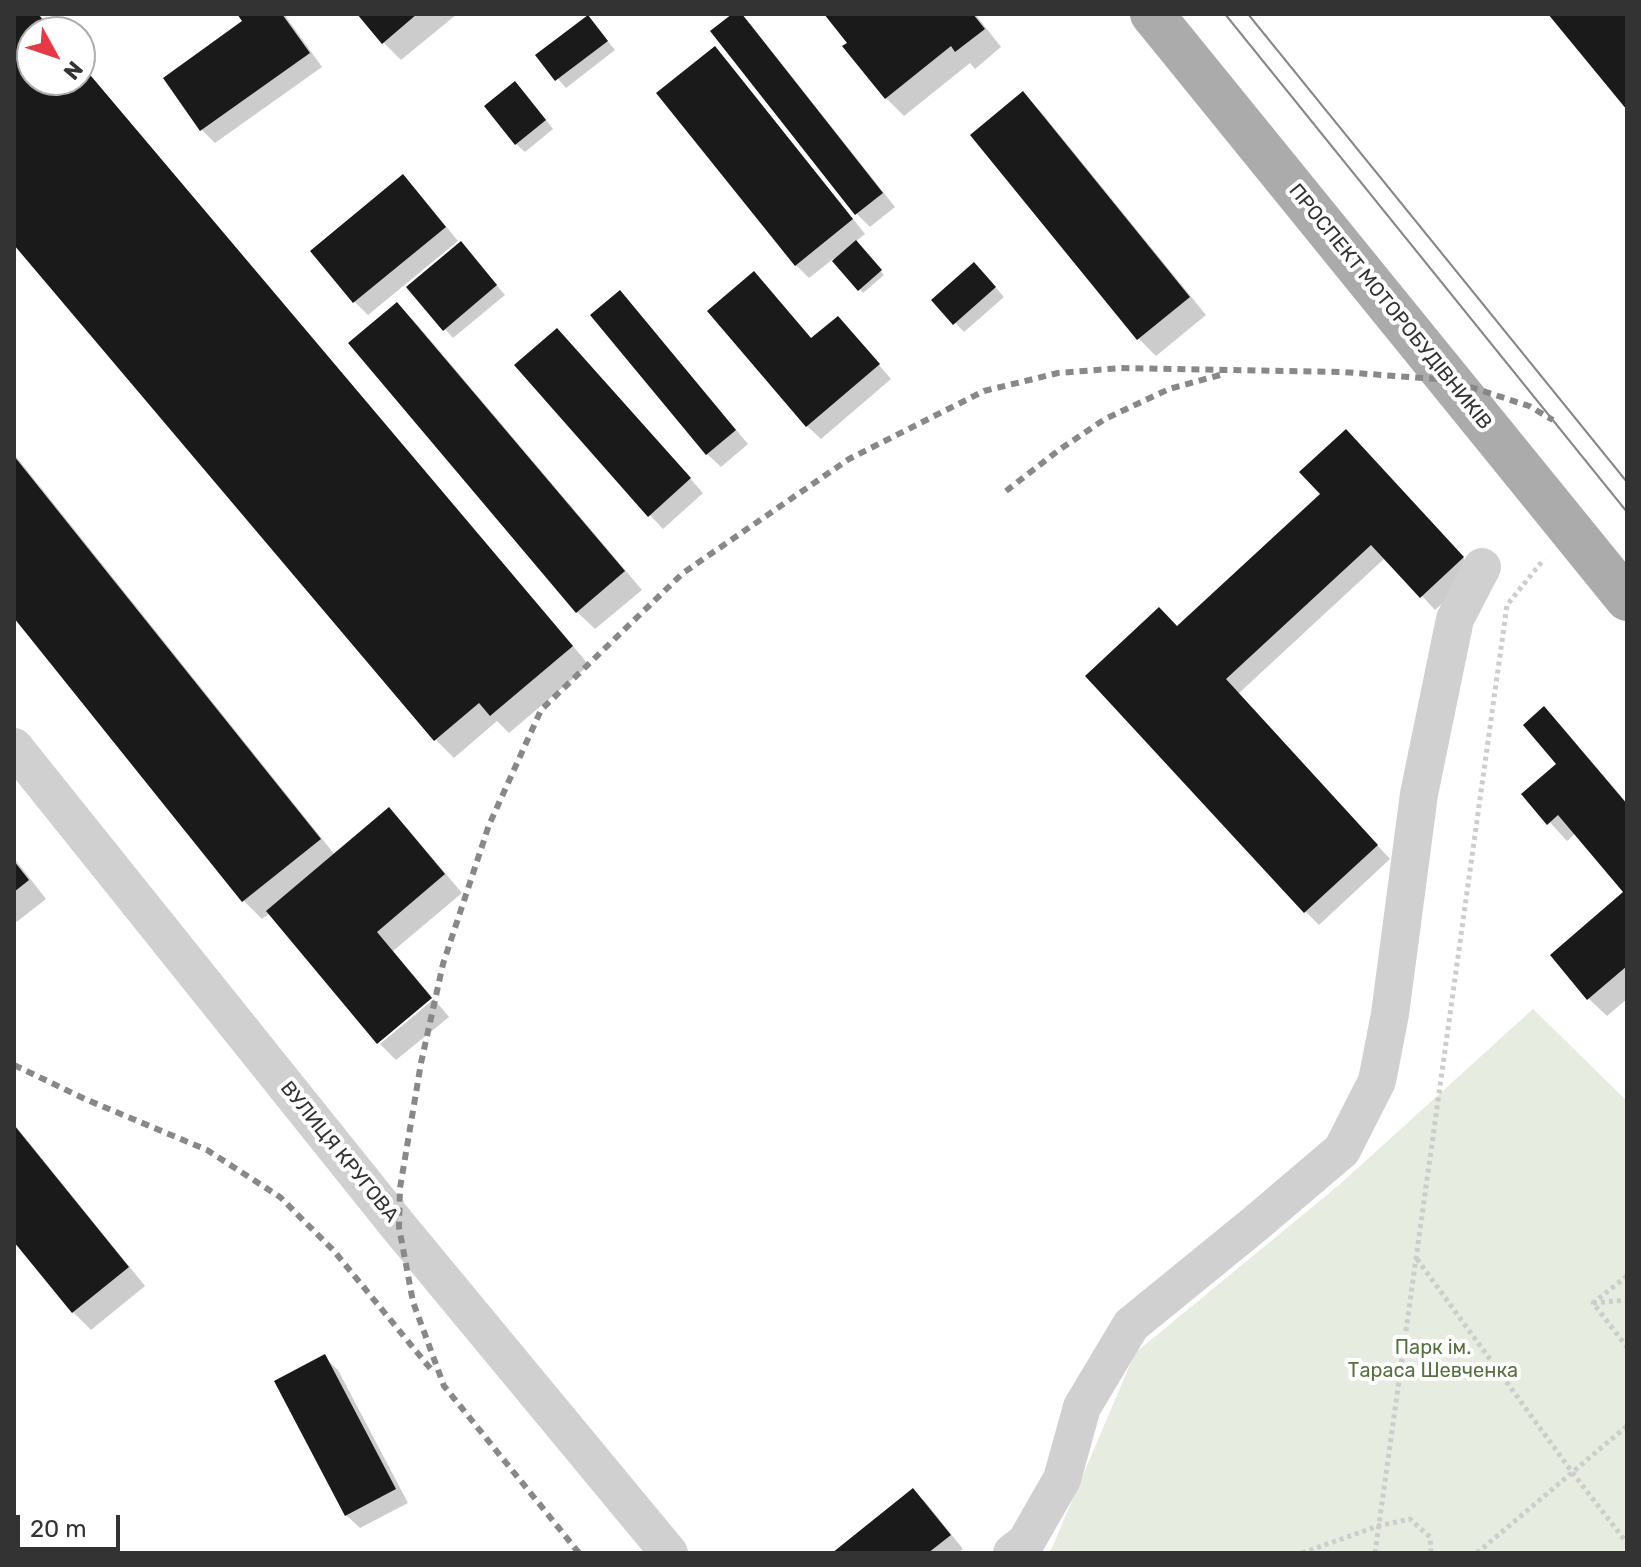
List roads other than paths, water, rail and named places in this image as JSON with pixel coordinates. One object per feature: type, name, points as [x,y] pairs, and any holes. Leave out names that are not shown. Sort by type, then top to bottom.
[{"type":"main road","name":"ПРОСПЕКТ МОТОРОБУДІВНИКІВ","points":[[1152,14],[1627,599]]},
{"type":"street","points":[[1012,1553],[1026,1542],[1062,1479],[1082,1407],[1131,1325],[1342,1150],[1377,1081],[1390,1014],[1419,794],[1455,619],[1482,567]]},
{"type":"street","name":"ВУЛИЦЯ КРУГОВА","points":[[14,747],[399,1227],[669,1553]]},
{"type":"tram line","points":[[1225,14],[1627,512]]},
{"type":"tram line","points":[[1248,14],[1627,482]]},
{"type":"railway","points":[[579,1553],[444,1386],[413,1302],[399,1227],[400,1188],[421,1063],[443,964],[489,825],[541,710],[683,573],[849,459],[984,391],[1058,373],[1121,368],[1342,372],[1449,380],[1529,406],[1553,420]]},
{"type":"railway","points":[[1006,491],[1105,419],[1169,389],[1220,375]]},
{"type":"railway","points":[[14,1065],[85,1099],[207,1150],[280,1197],[334,1251],[434,1373]]},
{"type":"park label","name":"Парк ім. Тараса Шевченка","points":[[1433,1360]]}]
